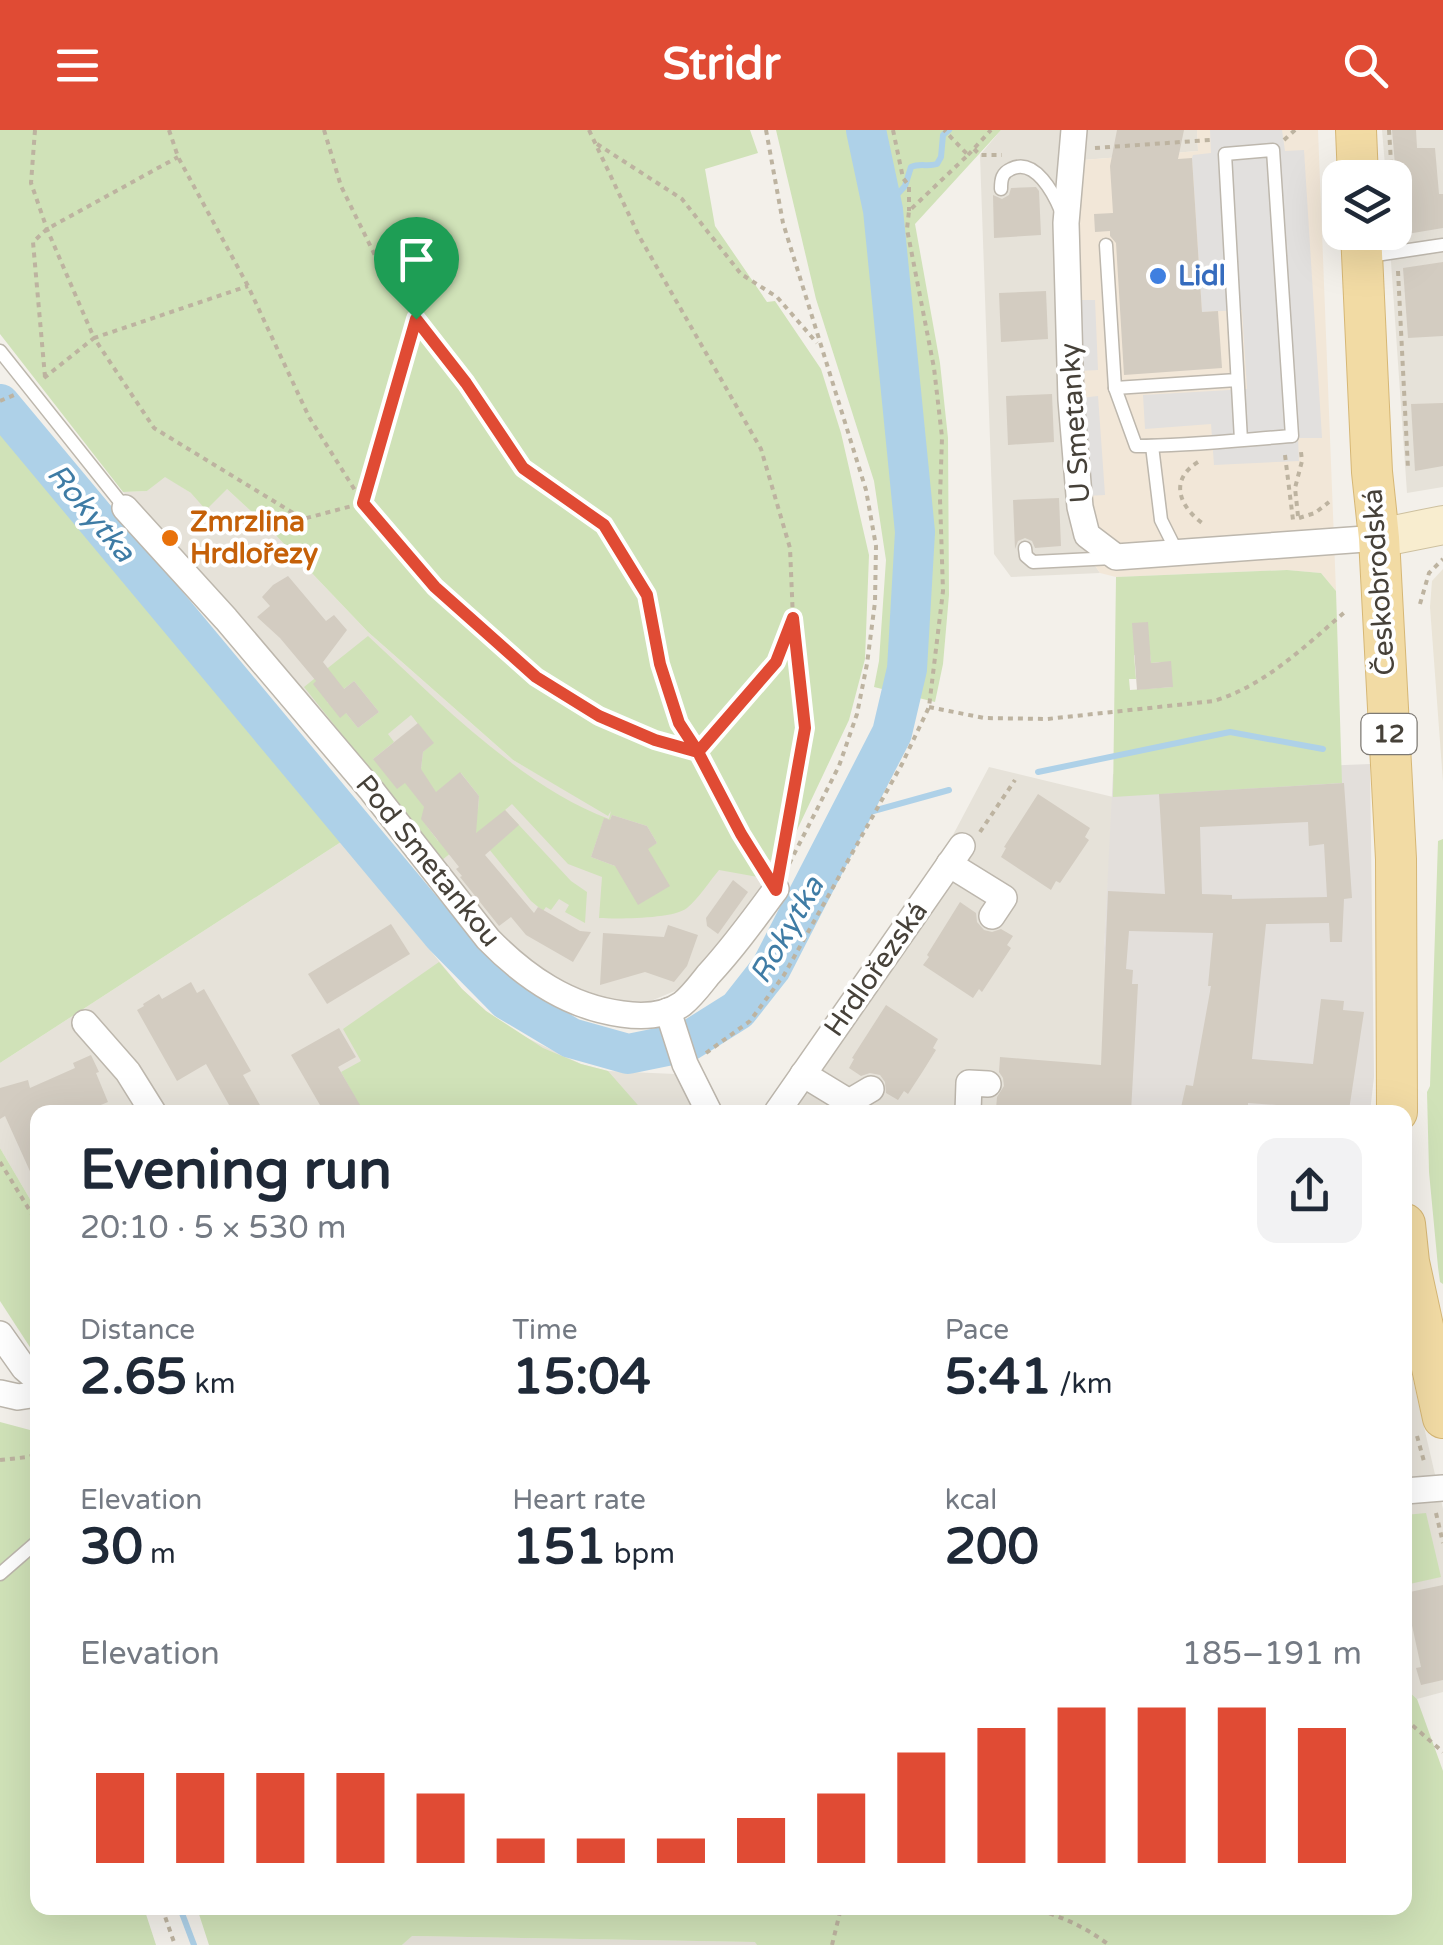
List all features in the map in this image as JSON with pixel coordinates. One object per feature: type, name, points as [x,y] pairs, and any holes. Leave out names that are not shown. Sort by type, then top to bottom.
[{"type":"main road","points":[[1356,130],[1357,160]]},
{"type":"main road","name":"Českobrodská","points":[[1373,250],[1372,472],[1396,859],[1396,1105]]},
{"type":"main road","points":[[1379,538],[1443,525]]},
{"type":"main road","points":[[1412,1280],[1443,1418]]},
{"type":"street","name":"U Smetanky","points":[[1073,140],[1066,222],[1070,400],[1080,508],[1087,535],[1116,558]]},
{"type":"street","name":"Pod Smetankou","points":[[126,508],[372,791],[488,939],[506,956],[543,985],[582,1005],[603,1012],[670,1017]]},
{"type":"street","points":[[1116,558],[1379,538]]},
{"type":"street","points":[[955,855],[1006,899]]},
{"type":"street","name":"Hrdlořezská","points":[[782,1105],[955,855]]},
{"type":"street","points":[[706,1105],[670,1017],[730,950],[776,890]]},
{"type":"street","points":[[85,1023],[128,1072],[149,1105]]},
{"type":"street","points":[[803,1074],[854,1101]]},
{"type":"street","points":[[968,1105],[969,1083],[988,1084]]},
{"type":"street","points":[[0,1334],[30,1373]]},
{"type":"street","points":[[0,1393],[30,1395]]},
{"type":"lane","points":[[1106,245],[1115,388],[1136,446],[1152,446],[1240,440],[1283,436],[1292,436],[1273,150],[1226,154],[1240,440]]},
{"type":"lane","points":[[1001,188],[1008,170],[1018,166],[1037,172],[1066,222]]},
{"type":"lane","points":[[1412,246],[1443,245]]},
{"type":"lane","points":[[0,351],[126,508]]},
{"type":"lane","points":[[1115,388],[1237,380]]},
{"type":"lane","points":[[1152,446],[1161,520],[1177,552]]},
{"type":"lane","points":[[1025,548],[1029,560],[1040,562],[1116,558]]},
{"type":"lane","points":[[0,1574],[30,1548]]},
{"type":"path","points":[[35,130],[31,184],[47,230],[94,338],[154,428],[303,520],[363,503]]},
{"type":"path","points":[[169,130],[178,158],[248,286],[309,417],[363,503],[435,587],[536,677],[599,716],[655,740],[698,752]]},
{"type":"path","points":[[324,130],[341,186],[386,278],[466,383],[523,468],[604,525],[647,595],[660,664],[679,723],[776,890]]},
{"type":"path","points":[[589,130],[638,236],[761,450],[790,548],[805,728],[776,890]]},
{"type":"path","points":[[766,130],[783,222],[866,490],[876,546],[875,602],[860,697],[839,766],[776,890]]},
{"type":"path","points":[[691,1062],[750,1021],[784,975],[930,707],[943,591],[942,436],[934,368],[909,247],[909,186],[903,178],[892,130]]},
{"type":"path","points":[[944,130],[968,156]]},
{"type":"path","points":[[909,211],[991,130]]},
{"type":"path","points":[[1389,130],[1391,160]]},
{"type":"path","points":[[1073,140],[1210,140]]},
{"type":"path","points":[[595,142],[682,199],[741,274],[776,297],[820,347]]},
{"type":"path","points":[[178,158],[47,230],[33,242],[46,377],[94,338],[248,286]]},
{"type":"path","points":[[1373,250],[1408,470]]},
{"type":"path","points":[[363,503],[416,319]]},
{"type":"path","points":[[1283,436],[1292,520],[1315,514],[1329,502]]},
{"type":"path","points":[[1206,526],[1193,517],[1180,499],[1180,483],[1190,466],[1209,456],[1208,442]]},
{"type":"path","points":[[1298,518],[1296,488],[1302,461]]},
{"type":"path","points":[[1420,604],[1429,572],[1443,559]]},
{"type":"path","points":[[930,707],[984,718],[1047,720],[1214,701],[1239,694],[1267,677],[1346,612]]},
{"type":"path","points":[[698,752],[776,662],[793,618]]},
{"type":"path","points":[[955,855],[971,844],[1015,780]]},
{"type":"path","points":[[0,1162],[30,1211]]},
{"type":"path","points":[[0,1460],[30,1457]]},
{"type":"path","points":[[1426,1489],[1443,1543]]},
{"type":"path","points":[[1412,1725],[1443,1752]]},
{"type":"path","points":[[164,1915],[175,1945]]},
{"type":"path","points":[[832,1945],[838,1915]]},
{"type":"path","points":[[1058,1915],[1108,1945]]},
{"type":"shaded area","points":[[1001,130],[1197,130],[1198,151],[1070,161],[1070,529],[1100,573],[1011,577],[994,554],[980,155]]},
{"type":"shaded area","points":[[1197,130],[1318,130],[1336,591],[1321,573],[1287,570],[1116,577],[1100,573],[1070,529],[1069,161],[1198,151]]},
{"type":"shaded area","name":"Lidl","points":[[1210,130],[1282,130],[1285,151],[1304,150],[1322,438],[1298,438],[1299,461],[1214,465],[1211,424],[1145,429],[1143,395],[1247,389],[1242,310],[1202,312],[1192,158],[1211,153]]},
{"type":"shaded area","points":[[1382,130],[1443,130],[1443,487],[1407,493],[1390,250],[1412,250],[1412,160],[1385,160]]},
{"type":"shaded area","points":[[1078,300],[1095,300],[1098,370],[1080,371]]},
{"type":"shaded area","points":[[1098,396],[1105,495],[1087,496],[1081,398]]},
{"type":"shaded area","points":[[165,476],[191,493],[226,488],[368,632],[513,760],[609,815],[611,801],[781,864],[682,988],[646,1003],[596,1000],[548,978],[499,936],[287,676],[123,492],[147,491]]},
{"type":"shaded area","points":[[1443,569],[1443,782],[1430,607],[1432,581]]},
{"type":"shaded area","points":[[1370,764],[1374,1077],[1371,1105],[1099,1105],[1113,774]]},
{"type":"shaded area","points":[[989,767],[1113,797],[1099,1105],[770,1105],[953,835]]},
{"type":"shaded area","points":[[341,842],[462,989],[486,1011],[519,1034],[581,1064],[608,1071],[675,1074],[695,1105],[30,1105],[30,1199],[0,1148],[0,1063]]},
{"type":"shaded area","points":[[1412,1375],[1443,1509],[1443,1692],[1417,1699],[1412,1694]]},
{"type":"shaded area","points":[[411,1936],[756,1942],[757,1945],[402,1945]]},
{"type":"green space","points":[[0,130],[750,130],[758,153],[705,169],[715,226],[767,302],[775,301],[821,369],[841,433],[869,555],[865,659],[849,720],[781,864],[764,858],[758,877],[719,870],[696,900],[680,912],[645,918],[599,918],[602,877],[568,864],[512,804],[505,810],[571,881],[587,892],[585,923],[565,912],[569,905],[559,899],[551,910],[546,907],[543,911],[476,833],[442,860],[304,687],[368,636],[512,764],[576,805],[609,819],[611,811],[608,816],[513,760],[368,632],[227,489],[206,510],[191,493],[165,477],[147,491],[123,492],[0,334]],"holes":[[[354,681],[379,712],[358,728],[346,713],[327,702]],[[411,715],[433,743],[423,752],[421,769],[373,759],[394,742],[388,734]],[[461,773],[479,796],[478,810],[438,841],[426,825],[429,813],[422,804]],[[612,815],[647,826],[657,843],[615,866],[591,857],[604,819],[610,820]]]},
{"type":"green space","points":[[776,130],[1001,130],[915,224],[940,363],[948,438],[949,595],[943,664],[935,702],[874,687],[886,560],[874,481],[816,299]]},
{"type":"green space","points":[[0,429],[341,842],[0,1063]]},
{"type":"green space","points":[[1287,570],[1321,573],[1336,591],[1342,783],[1113,797],[1116,577]],"holes":[[[1150,654],[1151,663],[1162,662],[1172,687],[1130,690],[1129,679],[1136,679],[1134,655]]]},
{"type":"green space","points":[[1443,839],[1443,1284],[1429,1172],[1427,1092],[1438,841]]},
{"type":"green space","points":[[439,962],[486,1011],[543,1048],[608,1071],[638,1105],[359,1105],[341,1072],[361,1061],[343,1029]]},
{"type":"green space","points":[[0,1148],[30,1199],[30,1347],[0,1301]]},
{"type":"green space","points":[[0,1422],[30,1430],[30,1915],[146,1915],[156,1945],[0,1945]]},
{"type":"green space","points":[[1426,1513],[1441,1577],[1412,1583],[1412,1514]]},
{"type":"green space","points":[[1412,1694],[1443,1771],[1443,1945],[757,1945],[412,1936],[402,1945],[209,1945],[199,1915],[1412,1915]]},
{"type":"building","name":"Lidl","points":[[1117,130],[1184,130],[1178,159],[1192,158],[1202,312],[1218,311],[1222,368],[1124,375],[1116,243],[1110,231],[1095,232],[1094,214],[1113,213],[1110,166]]},
{"type":"building","points":[[1392,130],[1416,130],[1417,148],[1435,148],[1439,194],[1443,194],[1443,228],[1412,233],[1412,160],[1395,160]]},
{"type":"building","points":[[1036,187],[1041,235],[994,238],[993,195],[1002,199],[1011,188]]},
{"type":"building","points":[[1443,262],[1443,336],[1408,338],[1403,268]]},
{"type":"building","points":[[1046,291],[1048,339],[1001,342],[999,293]]},
{"type":"building","points":[[1052,394],[1054,442],[1008,445],[1006,396]]},
{"type":"building","points":[[1443,403],[1443,466],[1415,471],[1411,404]]},
{"type":"building","points":[[1059,498],[1061,546],[1035,548],[1025,538],[1018,541],[1015,549],[1013,500]]},
{"type":"building","points":[[288,576],[326,621],[334,615],[347,630],[323,662],[344,689],[354,681],[379,712],[358,728],[346,713],[340,718],[313,684],[316,681],[257,617],[270,606],[262,597]]},
{"type":"building","points":[[1148,622],[1151,663],[1171,661],[1173,687],[1137,690],[1132,623]]},
{"type":"building","points":[[418,723],[434,743],[423,752],[421,769],[436,792],[460,772],[479,796],[476,833],[505,810],[519,825],[485,855],[534,913],[538,907],[580,931],[591,932],[573,962],[526,935],[511,917],[499,926],[421,819],[424,807],[405,783],[397,789],[373,759]]},
{"type":"building","points":[[1344,783],[1352,898],[1344,899],[1342,942],[1330,942],[1329,923],[1266,924],[1252,1059],[1313,1064],[1321,999],[1344,1001],[1343,1010],[1364,1012],[1350,1105],[1182,1105],[1186,1085],[1193,1086],[1211,986],[1213,933],[1129,931],[1126,969],[1133,970],[1132,984],[1138,984],[1131,1105],[996,1105],[1004,1086],[999,1072],[1000,1057],[1101,1065],[1108,891],[1165,894],[1159,794]],"holes":[[[1308,822],[1309,846],[1324,844],[1327,897],[1232,899],[1232,895],[1202,894],[1200,827]]]},
{"type":"building","points":[[1038,794],[1090,828],[1085,837],[1089,840],[1051,890],[1001,857]]},
{"type":"building","points":[[612,815],[647,826],[657,843],[648,849],[670,886],[638,905],[615,866],[591,857],[604,818],[610,820]]},
{"type":"building","points":[[733,880],[748,892],[718,934],[707,926],[706,918]]},
{"type":"building","points":[[960,902],[976,913],[984,930],[1001,929],[1013,936],[1007,945],[1011,948],[982,992],[979,989],[973,998],[923,965]]},
{"type":"building","points":[[391,924],[410,954],[327,1004],[308,974]]},
{"type":"building","points":[[668,925],[698,935],[687,966],[674,982],[645,972],[600,985],[603,933],[664,937]]},
{"type":"building","points":[[191,982],[197,993],[204,989],[251,1071],[243,1075],[260,1105],[229,1105],[206,1064],[177,1081],[137,1010],[159,994],[162,999]]},
{"type":"building","points":[[886,1005],[938,1039],[933,1048],[936,1050],[908,1094],[904,1091],[898,1100],[886,1093],[880,1075],[861,1076],[849,1068]]},
{"type":"building","points":[[339,1028],[356,1057],[338,1067],[360,1105],[320,1105],[291,1055]]},
{"type":"building","points":[[91,1055],[108,1102],[30,1105],[30,1171],[5,1116],[0,1119],[0,1088],[28,1080],[30,1088],[75,1068],[73,1063]]},
{"type":"building","points":[[1443,1585],[1443,1680],[1421,1685],[1416,1668],[1421,1667],[1412,1625],[1412,1592]]},
{"type":"waterway","name":"Rokytka","points":[[0,404],[443,935],[507,1000],[571,1038],[628,1054],[687,1042],[738,1010],[771,968],[892,733],[907,669],[915,532],[883,210],[866,130]]},
{"type":"waterway","points":[[883,210],[905,186],[911,167],[937,164],[943,135],[949,130]]},
{"type":"waterway","points":[[1038,772],[1230,732],[1323,749]]},
{"type":"waterway","points":[[848,818],[949,790]]},
{"type":"waterway","points":[[183,1915],[194,1945]]},
{"type":"place","name":"Lidl","points":[[1158,276]]},
{"type":"place","name":"Zmrzlina Hrdlořezy","points":[[170,538]]},
{"type":"route","points":[[416,319],[363,503],[435,587],[536,677],[599,716],[655,740],[698,752],[776,890],[805,728],[793,618],[776,662],[698,752],[679,723],[660,664],[647,595],[604,525],[523,468],[466,383],[416,319]]}]
